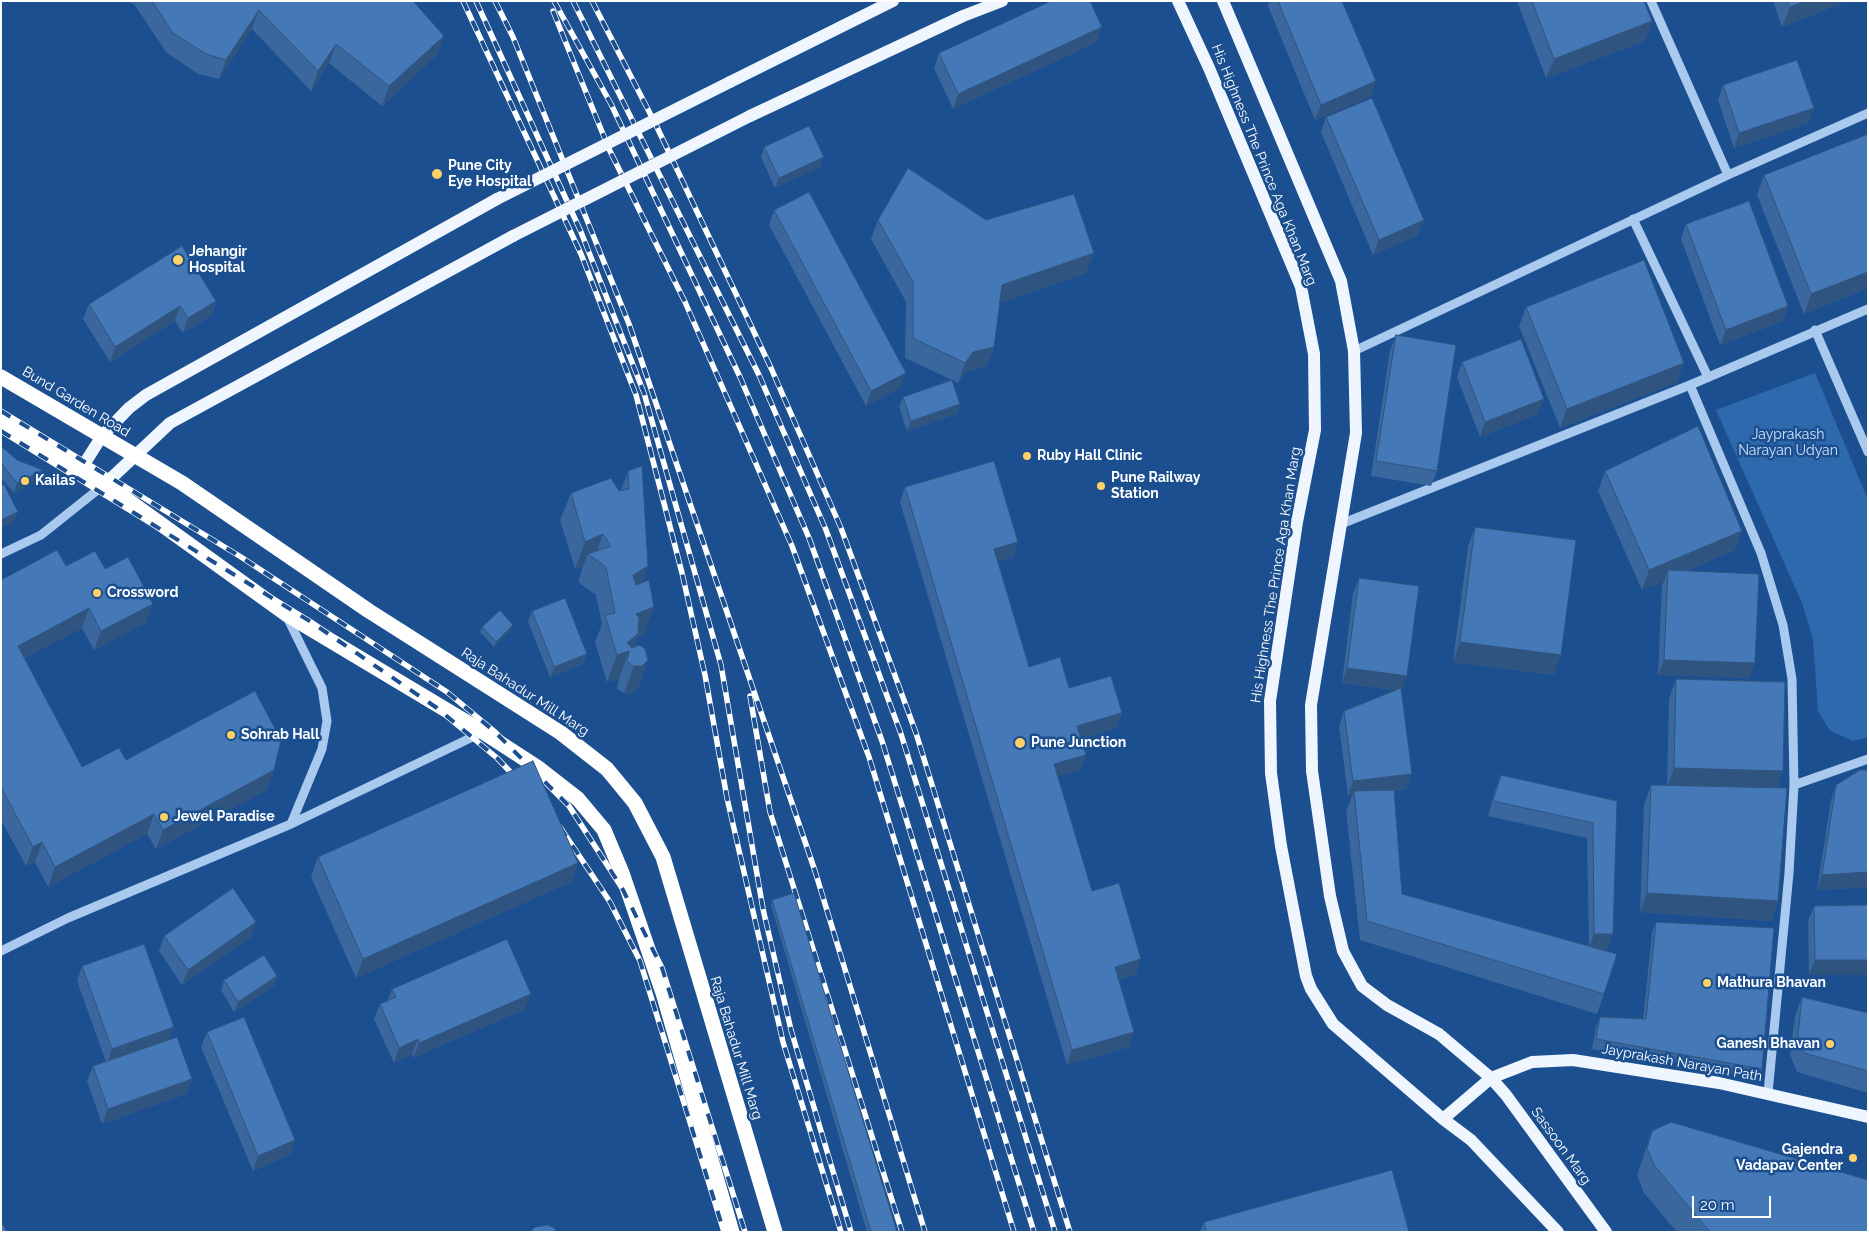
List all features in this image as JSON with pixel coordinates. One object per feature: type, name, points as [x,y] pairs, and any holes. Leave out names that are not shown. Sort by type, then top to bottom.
[{"type":"highway","name":"Bund Garden Road","points":[[1,376],[134,455]]},
{"type":"highway","points":[[1,422],[105,484],[286,614],[483,732],[537,767],[578,799],[604,830],[622,873],[664,993],[732,1232]]},
{"type":"highway","name":"Raja Bahadur Mill Marg","points":[[134,455],[182,483],[369,611],[561,733],[607,769],[636,803],[663,857],[775,1232]]},
{"type":"main road","points":[[81,469],[102,436],[129,408],[146,395],[497,199],[893,1]]},
{"type":"main road","points":[[105,484],[170,423],[513,236],[750,116],[963,16],[1002,1]]},
{"type":"main road","name":"His Highness The Prince Aga Khan Marg","points":[[1178,1],[1216,85],[1301,287],[1314,354],[1314,430],[1297,522],[1270,701],[1272,782],[1281,846],[1306,976],[1311,989],[1333,1024],[1443,1120]]},
{"type":"main road","name":"His Highness The Prince Aga Khan Marg","points":[[1223,1],[1341,281],[1354,351],[1356,433],[1312,705],[1312,771],[1330,896],[1343,951],[1362,986],[1387,1005],[1439,1034],[1491,1078]]},
{"type":"main road","name":"Jayprakash Narayan Path","points":[[1443,1120],[1491,1078],[1532,1062],[1573,1060],[1768,1093],[1868,1118]]},
{"type":"main road","name":"Sassoon Marg","points":[[1491,1078],[1506,1095],[1606,1232]]},
{"type":"main road","points":[[1443,1120],[1471,1140],[1558,1232]]},
{"type":"street","points":[[1651,1],[1728,175]]},
{"type":"street","points":[[1354,351],[1728,175],[1868,113]]},
{"type":"street","points":[[1633,219],[1708,377]]},
{"type":"street","points":[[1341,524],[1690,385],[1868,309]]},
{"type":"street","points":[[1815,330],[1868,452]]},
{"type":"street","points":[[1690,385],[1761,553],[1783,625],[1792,679],[1794,785],[1768,1093]]},
{"type":"street","points":[[1,554],[41,535],[105,484]]},
{"type":"street","points":[[286,614],[322,688],[327,720],[322,749],[291,824]]},
{"type":"street","points":[[1,951],[76,915],[291,824],[483,732]]},
{"type":"street","points":[[1794,785],[1868,758]]},
{"type":"green space","name":"Jayprakash Narayan Udyan","points":[[1815,373],[1868,500],[1868,737],[1853,741],[1830,731],[1818,711],[1813,639],[1802,603],[1716,410]]},
{"type":"building","points":[[152,1],[413,1],[444,36],[389,86],[336,44],[318,71],[259,10],[226,60],[206,54],[173,33]]},
{"type":"building","points":[[1051,1],[1090,1],[1102,27],[958,94],[939,53]]},
{"type":"building","points":[[1278,1],[1342,1],[1376,81],[1321,105]]},
{"type":"building","points":[[1532,1],[1644,1],[1652,21],[1554,59]]},
{"type":"building","points":[[1787,1],[1805,1],[1790,7]]},
{"type":"building","points":[[1797,60],[1814,108],[1739,133],[1723,85]]},
{"type":"building","points":[[1372,98],[1424,220],[1379,240],[1326,117]]},
{"type":"building","points":[[809,126],[824,157],[779,178],[764,147]]},
{"type":"building","points":[[1868,134],[1868,272],[1811,294],[1764,175]]},
{"type":"building","points":[[908,168],[986,220],[1074,194],[1094,253],[1002,285],[994,347],[973,352],[965,363],[913,338],[913,282],[878,220]]},
{"type":"building","points":[[809,192],[906,373],[871,391],[774,210]]},
{"type":"building","points":[[1749,201],[1788,306],[1726,330],[1686,224]]},
{"type":"building","points":[[182,246],[216,301],[188,318],[180,306],[115,347],[89,304]]},
{"type":"building","points":[[1644,260],[1684,363],[1567,409],[1526,307]]},
{"type":"building","points":[[1396,335],[1456,345],[1437,471],[1376,461]]},
{"type":"building","points":[[1521,339],[1544,399],[1485,422],[1462,362]]},
{"type":"building","points":[[952,380],[960,404],[911,421],[903,397]]},
{"type":"building","points":[[1698,426],[1742,531],[1649,570],[1605,471]]},
{"type":"building","points":[[1,446],[17,460],[43,470],[17,483],[1,463]]},
{"type":"building","points":[[994,461],[1018,542],[994,549],[1029,667],[1060,657],[1069,688],[1111,676],[1122,713],[1077,726],[1086,755],[1054,764],[1092,891],[1119,883],[1141,959],[1115,967],[1134,1032],[1072,1050],[905,487]]},
{"type":"building","points":[[642,466],[648,566],[633,575],[636,585],[649,580],[654,607],[636,614],[639,618],[638,634],[627,643],[632,648],[640,645],[645,649],[648,660],[642,666],[634,666],[627,662],[629,651],[617,655],[605,615],[615,613],[606,567],[588,554],[611,546],[603,534],[585,542],[571,493],[611,478],[619,491],[629,489],[628,471]]},
{"type":"building","points":[[4,484],[18,512],[1,520],[1,486]]},
{"type":"building","points":[[1475,527],[1576,540],[1561,655],[1460,642]]},
{"type":"building","name":"Sohrab Hall","points":[[57,550],[66,566],[95,551],[105,569],[128,557],[153,604],[101,631],[89,608],[18,646],[82,767],[119,748],[126,760],[255,691],[281,740],[274,770],[163,830],[154,814],[55,867],[42,842],[33,847],[1,787],[1,580]]},
{"type":"building","points":[[1668,570],[1759,574],[1755,663],[1664,660]]},
{"type":"building","points":[[1359,578],[1419,586],[1407,676],[1347,668]]},
{"type":"building","points":[[565,598],[587,654],[554,667],[532,611]]},
{"type":"building","points":[[500,610],[513,625],[496,642],[482,627]]},
{"type":"building","points":[[1676,679],[1785,682],[1783,771],[1674,768]]},
{"type":"building","points":[[1401,688],[1412,774],[1353,781],[1344,711]]},
{"type":"building","points":[[533,761],[578,863],[363,959],[318,857]]},
{"type":"building","points":[[1860,770],[1868,770],[1868,872],[1822,875],[1836,785]]},
{"type":"building","points":[[1501,775],[1617,801],[1613,934],[1594,934],[1593,823],[1493,801]]},
{"type":"building","points":[[1651,785],[1787,788],[1778,901],[1647,893]]},
{"type":"building","points":[[1394,790],[1402,894],[1617,954],[1604,994],[1367,921],[1354,791]]},
{"type":"building","points":[[233,888],[256,922],[188,970],[164,936]]},
{"type":"building","points":[[794,893],[897,1232],[871,1232],[772,900]]},
{"type":"building","points":[[1868,905],[1868,960],[1815,960],[1814,906]]},
{"type":"building","name":"Mathura Bhavan","points":[[1656,922],[1774,928],[1762,1069],[1596,1039],[1600,1017],[1646,1019]]},
{"type":"building","points":[[507,939],[531,994],[419,1043],[418,1039],[399,1048],[380,1004],[396,997],[392,989]]},
{"type":"building","points":[[144,944],[174,1027],[112,1049],[82,966]]},
{"type":"building","points":[[264,955],[277,976],[238,1002],[224,980]]},
{"type":"building","points":[[1802,997],[1868,1013],[1868,1071],[1804,1053],[1798,1035]]},
{"type":"building","points":[[244,1017],[295,1140],[258,1156],[207,1032]]},
{"type":"building","points":[[177,1037],[192,1079],[108,1109],[93,1066]]},
{"type":"building","points":[[1671,1122],[1868,1180],[1868,1232],[1710,1232],[1654,1165],[1647,1148],[1652,1131]]},
{"type":"building","points":[[1392,1170],[1409,1232],[1206,1232],[1204,1222]]},
{"type":"building","points":[[1,1222],[7,1232],[1,1232]]},
{"type":"building","points":[[547,1225],[553,1227],[557,1232],[530,1232],[535,1227]]},
{"type":"railway","points":[[463,1],[581,254],[636,395],[682,573],[705,675],[727,798],[783,1042],[841,1232]]},
{"type":"railway","points":[[476,1],[581,232],[644,393],[721,665],[763,909],[791,1030],[851,1232]]},
{"type":"railway","points":[[495,1],[513,37],[629,324],[815,871],[925,1232]]},
{"type":"railway","points":[[554,1],[611,104],[740,377],[809,538],[882,741],[1034,1232]]},
{"type":"railway","points":[[573,1],[759,375],[826,530],[901,734],[1055,1232]]},
{"type":"railway","points":[[592,1],[656,125],[771,368],[841,528],[916,733],[1070,1232]]},
{"type":"railway","points":[[553,11],[609,149],[685,302],[792,546],[869,757],[1014,1232]]},
{"type":"railway","points":[[1,411],[241,557],[447,692],[494,731],[569,806],[622,888],[662,968],[745,1232]]},
{"type":"railway","points":[[1,431],[311,622],[437,708],[497,758],[520,782]]},
{"type":"railway","points":[[750,696],[770,812],[902,1232]]},
{"type":"railway","points":[[560,827],[610,902],[640,961],[724,1232]]},
{"type":"place","name":"Pune City Eye Hospital","points":[[437,174]]},
{"type":"place","name":"Jehangir Hospital","points":[[178,260]]},
{"type":"place","name":"Ruby Hall Clinic","points":[[1027,456]]},
{"type":"place","name":"Kailas","points":[[25,481]]},
{"type":"place","name":"Pune Railway Station","points":[[1101,486]]},
{"type":"place","name":"Crossword","points":[[97,593]]},
{"type":"place","name":"Sohrab Hall","points":[[231,735]]},
{"type":"place","name":"Pune Junction","points":[[1020,743]]},
{"type":"place","name":"Jewel Paradise","points":[[164,817]]},
{"type":"place","name":"Mathura Bhavan","points":[[1707,983]]},
{"type":"place","name":"Ganesh Bhavan","points":[[1830,1044]]},
{"type":"place","name":"Gajendra Vadapav Center","points":[[1853,1158]]}]
